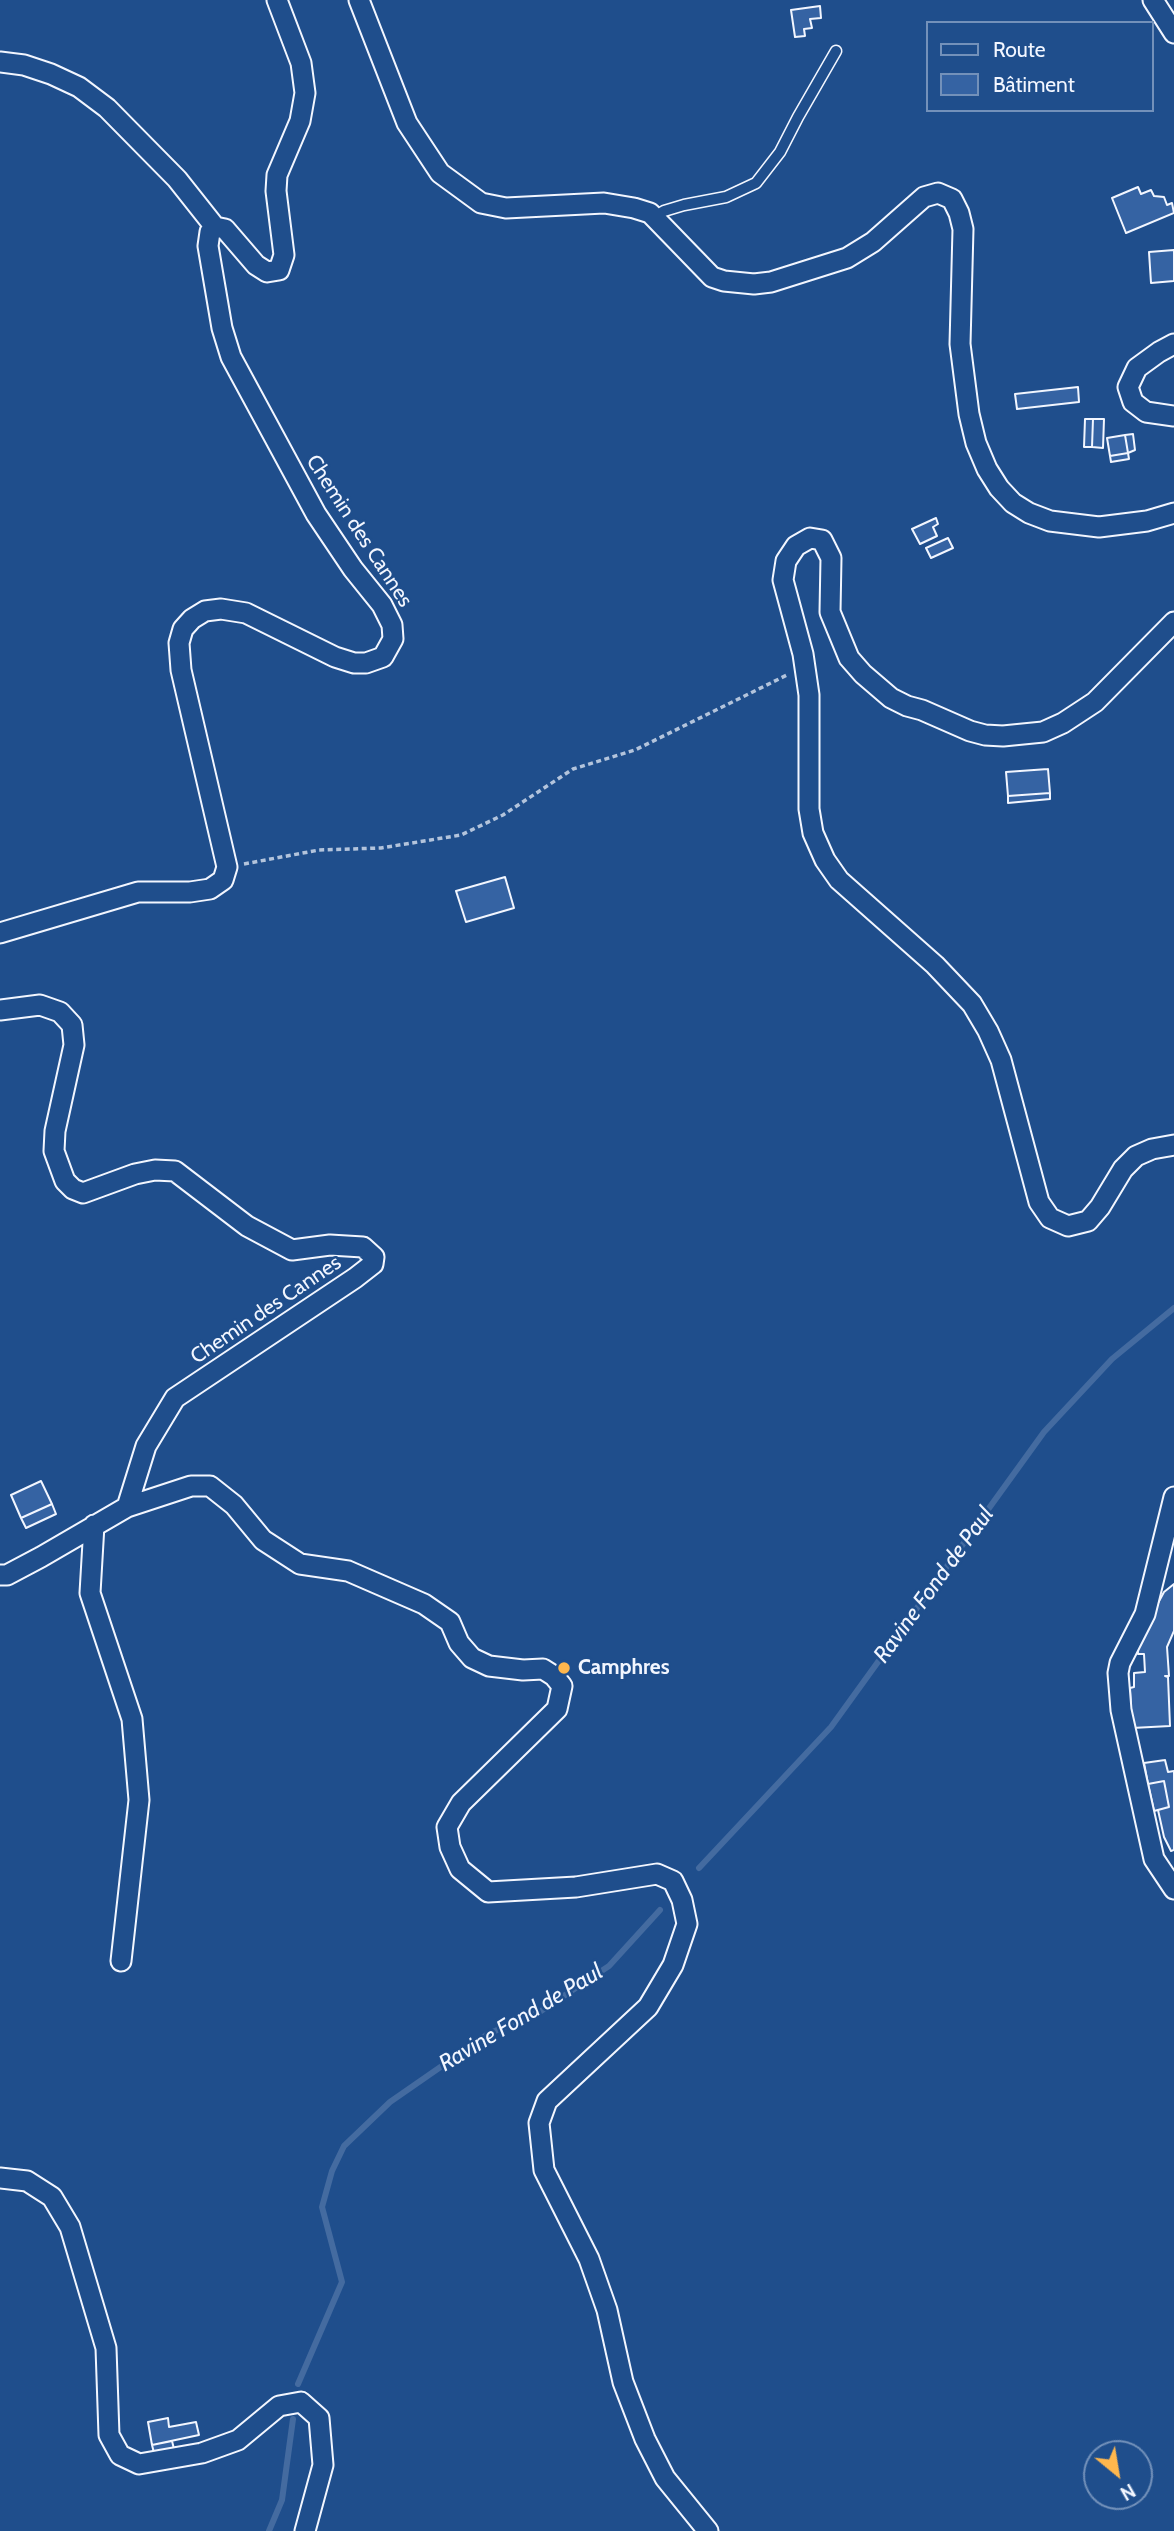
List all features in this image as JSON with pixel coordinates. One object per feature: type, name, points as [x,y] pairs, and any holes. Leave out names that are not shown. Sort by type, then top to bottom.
[{"type":"street","points":[[0,62],[24,65],[79,87],[97,101],[177,179],[215,227],[225,229],[261,269],[272,273],[279,270],[285,246],[276,191],[277,175],[300,121],[305,93],[301,63],[277,0]]},
{"type":"street","points":[[359,0],[407,123],[440,173],[481,203],[506,208],[619,204],[650,213],[712,277],[754,284],[771,282],[847,258],[873,242],[924,197],[938,193],[952,199],[963,229],[960,344],[969,414],[983,460],[999,488],[1013,503],[1050,520],[1099,527],[1174,513]]},
{"type":"street","points":[[1153,0],[1174,33]]},
{"type":"street","name":"Chemin des Cannes","points":[[215,227],[208,238],[208,246],[222,328],[231,357],[316,514],[352,569],[382,605],[394,632],[391,646],[383,657],[366,663],[354,663],[335,657],[246,613],[222,609],[205,611],[183,629],[178,643],[181,670],[227,867]]},
{"type":"street","points":[[1174,344],[1137,368],[1128,387],[1133,402],[1146,412],[1174,416]]},
{"type":"street","points":[[1174,622],[1095,702],[1063,723],[1043,732],[985,735],[891,698],[849,658],[830,612],[832,566],[829,551],[822,540],[810,538],[790,552],[783,580],[803,654],[809,695],[809,809],[813,833],[825,860],[839,880],[935,965],[972,1004],[1001,1060],[1039,1202],[1050,1218],[1068,1226],[1080,1225],[1100,1206],[1123,1170],[1136,1156],[1152,1149],[1174,1146]]},
{"type":"street","points":[[0,933],[138,892],[190,892],[210,889],[223,880],[227,867]]},
{"type":"street","name":"Chemin des Cannes","points":[[0,1010],[40,1005],[60,1012],[72,1025],[74,1045],[55,1132],[54,1151],[65,1181],[73,1189],[83,1193],[135,1174],[155,1170],[174,1171],[247,1227],[292,1251],[330,1245],[363,1247],[374,1257],[373,1264],[355,1278],[175,1398],[146,1446],[127,1507]]},
{"type":"street","points":[[0,1576],[41,1557],[127,1507],[191,1486],[210,1486],[234,1506],[263,1540],[300,1564],[348,1571],[424,1604],[450,1622],[459,1643],[472,1658],[489,1666],[523,1670],[543,1669],[554,1676],[562,1686],[557,1709],[461,1803],[447,1827],[450,1847],[460,1869],[488,1892],[576,1887],[657,1874],[673,1881],[682,1900],[687,1924],[673,1965],[648,2007],[547,2101],[539,2123],[544,2170],[589,2259],[607,2310],[623,2382],[645,2440],[665,2478],[708,2531]]},
{"type":"street","points":[[1174,1497],[1145,1614],[1120,1663],[1118,1674],[1121,1710],[1154,1859],[1174,1889]]},
{"type":"street","points":[[94,1525],[90,1593],[132,1719],[139,1800],[121,1961]]},
{"type":"street","points":[[0,2178],[27,2181],[52,2197],[71,2227],[106,2348],[109,2435],[120,2455],[139,2464],[202,2453],[239,2440],[279,2406],[302,2402],[319,2418],[323,2465],[305,2531]]},
{"type":"lane","points":[[654,217],[674,208],[726,197],[756,183],[780,152],[836,51]]},
{"type":"path","points":[[227,867],[319,850],[380,848],[461,835],[503,815],[573,769],[635,750],[789,674],[803,654]]},
{"type":"building","points":[[820,6],[821,18],[810,19],[812,28],[804,29],[805,36],[795,37],[791,10]]},
{"type":"building","points":[[1138,187],[1141,194],[1151,190],[1154,196],[1164,197],[1167,205],[1172,203],[1174,213],[1126,233],[1112,198]]},
{"type":"building","points":[[1174,250],[1174,281],[1151,283],[1149,252]]},
{"type":"building","points":[[1078,387],[1079,402],[1017,409],[1015,394]]},
{"type":"building","points":[[1085,419],[1093,419],[1092,447],[1084,447]]},
{"type":"building","points":[[1093,419],[1104,419],[1103,448],[1092,447]]},
{"type":"building","points":[[1133,434],[1135,450],[1128,453],[1125,435]]},
{"type":"building","points":[[1125,435],[1128,453],[1110,456],[1107,438]]},
{"type":"building","points":[[1128,453],[1129,459],[1111,462],[1110,456]]},
{"type":"building","points":[[936,518],[938,524],[933,527],[937,536],[920,544],[912,529]]},
{"type":"building","points":[[948,538],[953,548],[931,558],[926,548]]},
{"type":"building","points":[[1048,769],[1050,793],[1008,796],[1006,772]]},
{"type":"building","points":[[1050,793],[1050,799],[1008,803],[1008,796]]},
{"type":"building","points":[[505,877],[514,908],[466,922],[456,891]]},
{"type":"building","points":[[41,1481],[52,1504],[21,1518],[11,1495]]},
{"type":"building","points":[[52,1504],[56,1514],[26,1528],[21,1518]]},
{"type":"building","points":[[1174,1584],[1174,1631],[1167,1647],[1169,1676],[1165,1676],[1168,1677],[1170,1726],[1132,1728],[1130,1688],[1134,1687],[1134,1673],[1145,1672],[1144,1654],[1138,1654],[1137,1642],[1164,1592]]},
{"type":"building","points":[[1165,1760],[1168,1772],[1174,1771],[1174,1850],[1171,1851],[1164,1837],[1158,1810],[1169,1807],[1164,1781],[1148,1784],[1144,1763]]},
{"type":"building","points":[[1164,1781],[1169,1807],[1154,1811],[1148,1784]]},
{"type":"building","points":[[168,2418],[169,2427],[196,2422],[199,2435],[152,2445],[148,2422]]},
{"type":"building","points":[[172,2441],[174,2449],[154,2453],[152,2445]]},
{"type":"waterway","name":"Ravine Fond de Paul","points":[[699,1868],[831,1727],[1044,1432],[1112,1359],[1174,1308]]},
{"type":"waterway","name":"Ravine Fond de Paul","points":[[298,2384],[342,2282],[322,2207],[332,2171],[344,2146],[390,2102],[488,2034],[541,2011],[609,1966],[660,1910]]},
{"type":"waterway","name":"Ravine Fond de Paul","points":[[269,2531],[282,2500],[293,2419]]},
{"type":"place","name":"Camphres","points":[[564,1668]]}]
